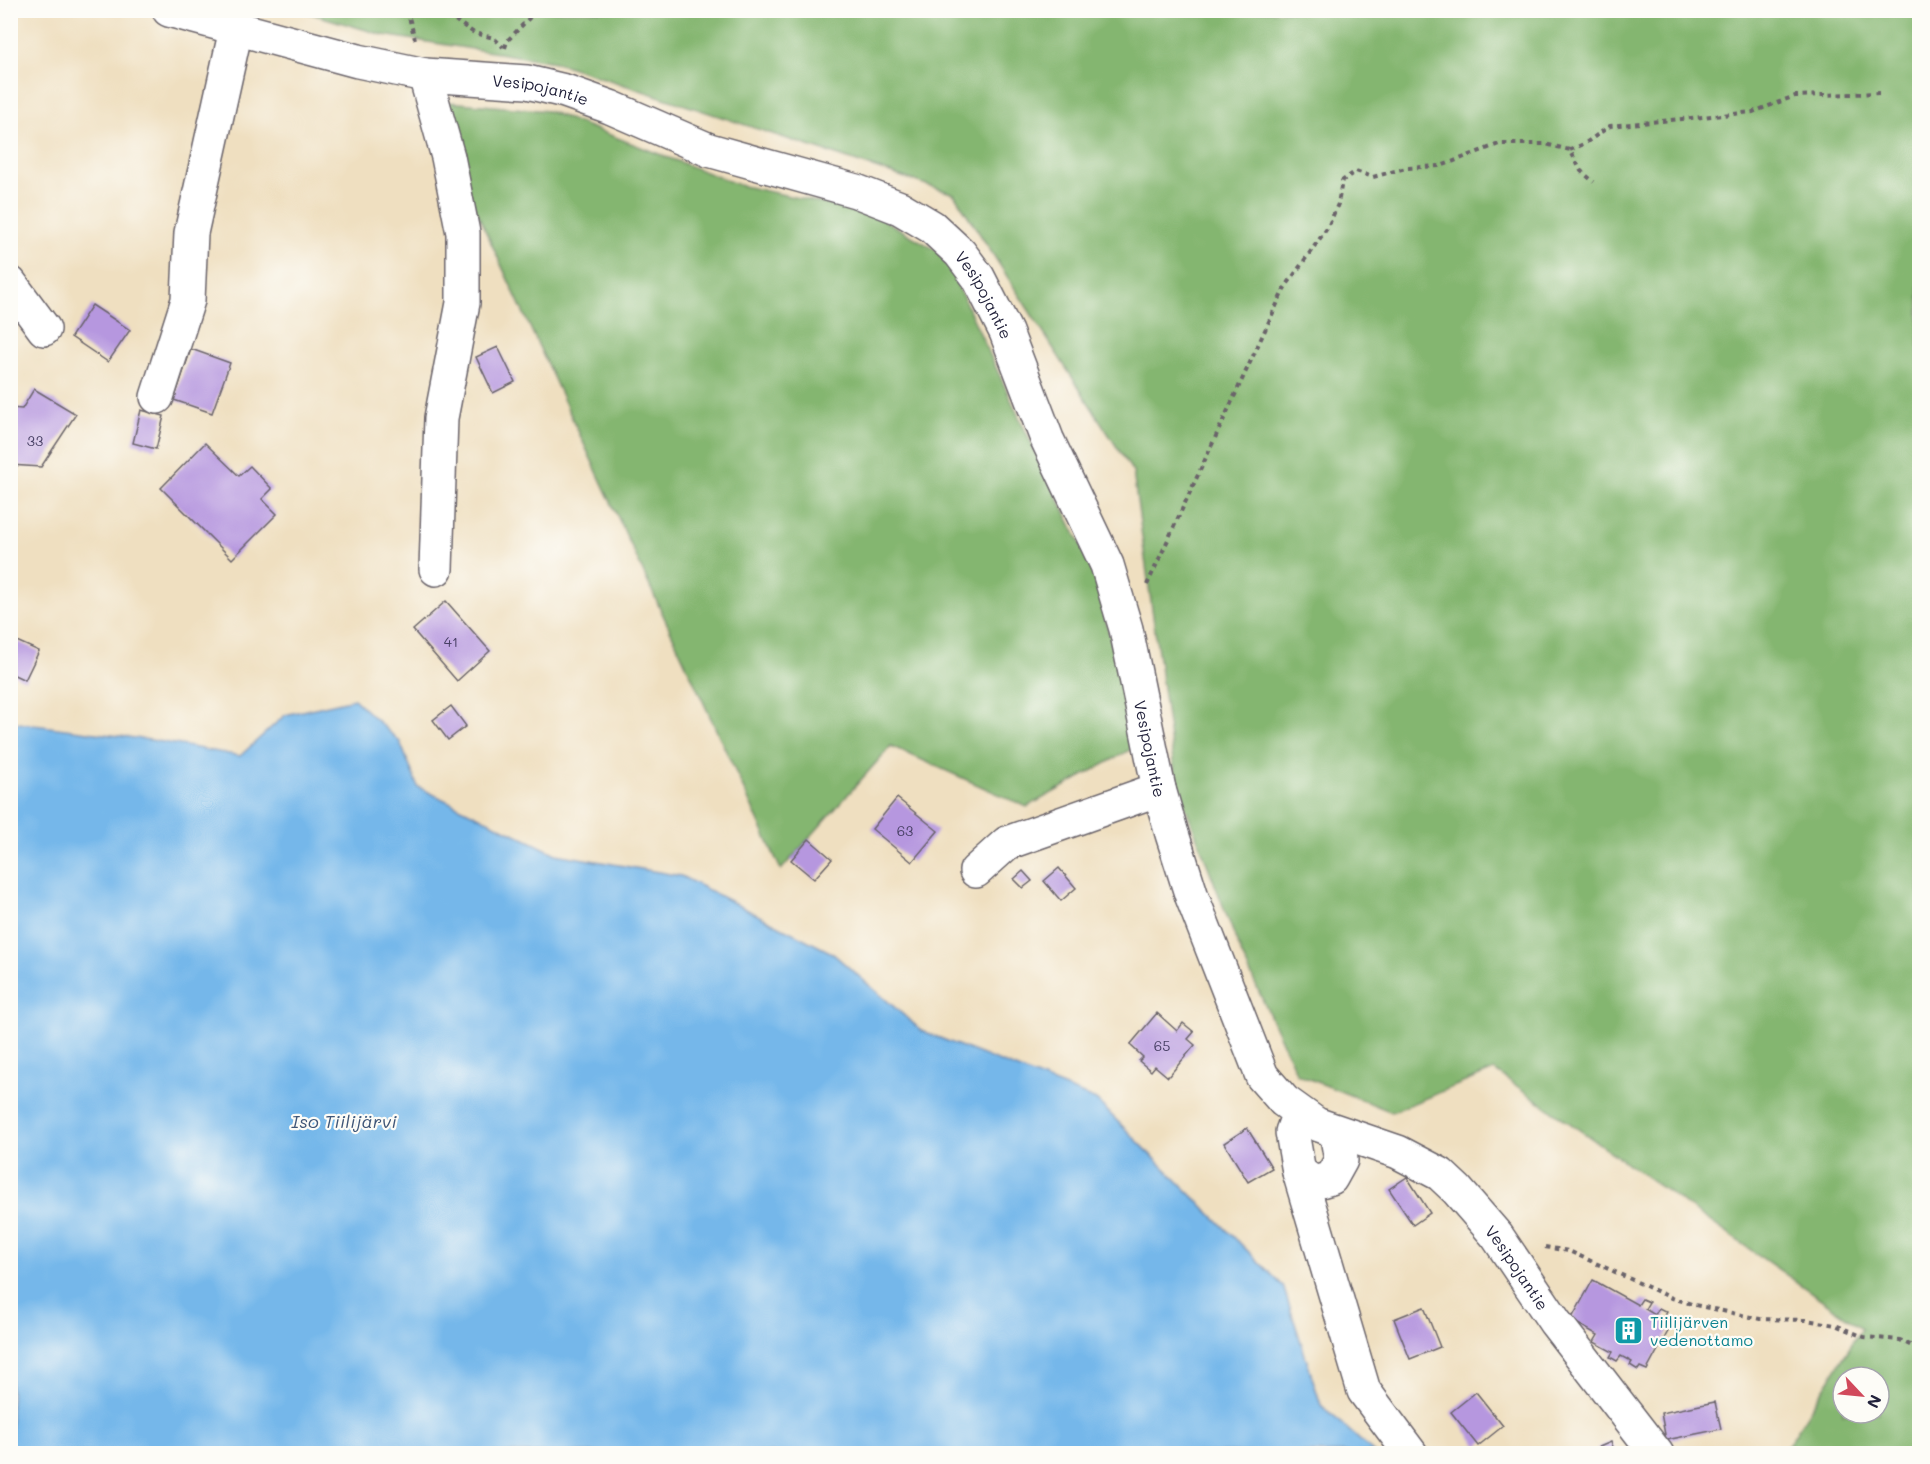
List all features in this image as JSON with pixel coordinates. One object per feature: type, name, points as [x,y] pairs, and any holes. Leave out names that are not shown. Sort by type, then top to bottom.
[{"type":"street","name":"Vesipojantie","points":[[169,10],[358,62],[425,75],[527,82],[565,91],[610,107],[709,150],[856,191],[900,208],[932,227],[960,253],[978,277],[1006,332],[1047,439],[1107,566],[1126,629],[1159,789],[1192,897],[1262,1077],[1284,1101],[1316,1124],[1398,1152],[1440,1174],[1457,1190],[1497,1236],[1555,1322],[1657,1454]]},
{"type":"street","points":[[157,398],[188,300],[191,233],[236,29]]},
{"type":"street","points":[[425,75],[448,157],[463,233],[463,303],[441,418],[436,569]]},
{"type":"street","points":[[10,283],[44,329]]},
{"type":"street","points":[[976,872],[1007,843],[1159,789]]},
{"type":"street","points":[[1299,1113],[1292,1132],[1299,1172],[1364,1391],[1411,1454]]},
{"type":"street","points":[[1299,1172],[1314,1183],[1331,1178],[1341,1160],[1336,1132]]},
{"type":"path","points":[[440,10],[474,33],[494,38],[505,48],[507,41],[533,14],[549,10]]},
{"type":"path","points":[[1126,629],[1284,289],[1328,227],[1338,204],[1342,181],[1356,171],[1373,177],[1406,168],[1441,166],[1499,144],[1545,144],[1570,150],[1584,144],[1610,126],[1753,112],[1795,96],[1879,93]]},
{"type":"path","points":[[1570,150],[1581,171],[1594,182]]},
{"type":"path","points":[[1497,1236],[1569,1251],[1672,1298],[1695,1305],[1760,1319],[1807,1320],[1834,1325],[1864,1337],[1900,1340],[1920,1350]]},
{"type":"green space","points":[[302,11],[1919,11],[1919,1453],[1783,1453],[1831,1377],[1831,1425],[1891,1425],[1891,1365],[1839,1365],[1862,1328],[1494,1070],[1392,1112],[1297,1074],[1241,953],[1176,782],[1133,472],[954,194],[555,62],[383,35]]},
{"type":"green space","points":[[425,100],[548,111],[739,185],[875,215],[943,254],[1094,572],[1137,746],[1027,807],[891,746],[781,870]]},
{"type":"water","name":"Iso Tiilijärvi","points":[[354,699],[400,742],[418,787],[556,854],[681,876],[832,953],[922,1031],[1096,1100],[1283,1286],[1321,1405],[1374,1453],[11,1453],[11,722],[158,741],[240,756],[285,715]]},
{"type":"building","points":[[92,305],[130,330],[108,362],[71,337]]},
{"type":"building","points":[[498,347],[515,382],[493,393],[476,357]]},
{"type":"building","points":[[191,349],[230,363],[212,413],[174,400]]},
{"type":"building","points":[[34,389],[76,414],[41,467],[10,465],[10,408],[22,409]]},
{"type":"building","points":[[141,410],[164,416],[156,449],[133,443]]},
{"type":"building","points":[[205,443],[239,476],[250,466],[272,489],[262,499],[277,514],[232,559],[161,488]]},
{"type":"building","points":[[446,601],[490,651],[457,681],[413,630]]},
{"type":"building","points":[[10,638],[39,651],[25,680],[10,673]]},
{"type":"building","points":[[451,706],[466,726],[448,740],[433,720]]},
{"type":"building","points":[[897,798],[938,831],[912,862],[872,829]]},
{"type":"building","points":[[809,839],[832,859],[814,879],[791,860]]},
{"type":"building","points":[[1059,868],[1076,888],[1061,901],[1044,881]]},
{"type":"building","points":[[1023,871],[1032,881],[1023,888],[1014,879]]},
{"type":"building","points":[[1157,1013],[1177,1031],[1183,1023],[1194,1032],[1188,1039],[1195,1045],[1168,1077],[1155,1066],[1151,1071],[1139,1061],[1143,1057],[1130,1045]]},
{"type":"building","points":[[1247,1128],[1272,1168],[1248,1182],[1224,1143]]},
{"type":"building","points":[[1407,1177],[1430,1213],[1413,1225],[1389,1189]]},
{"type":"building","name":"Tiilijärven vedenottamo","points":[[1593,1280],[1638,1305],[1642,1299],[1649,1302],[1645,1309],[1655,1315],[1659,1308],[1667,1312],[1663,1319],[1672,1324],[1647,1370],[1640,1367],[1638,1370],[1630,1365],[1632,1362],[1621,1356],[1617,1361],[1610,1357],[1613,1352],[1594,1342],[1598,1335],[1571,1320]]},
{"type":"building","points":[[1424,1307],[1440,1347],[1410,1359],[1394,1319]]},
{"type":"building","points":[[1476,1392],[1503,1426],[1478,1446],[1451,1412]]},
{"type":"building","points":[[1715,1402],[1721,1429],[1666,1440],[1661,1413]]},
{"type":"building","points":[[1611,1442],[1616,1454],[1600,1454],[1597,1448]]},
{"type":"place","name":"Tiilijärven vedenottamo","points":[[1629,1330]]}]
